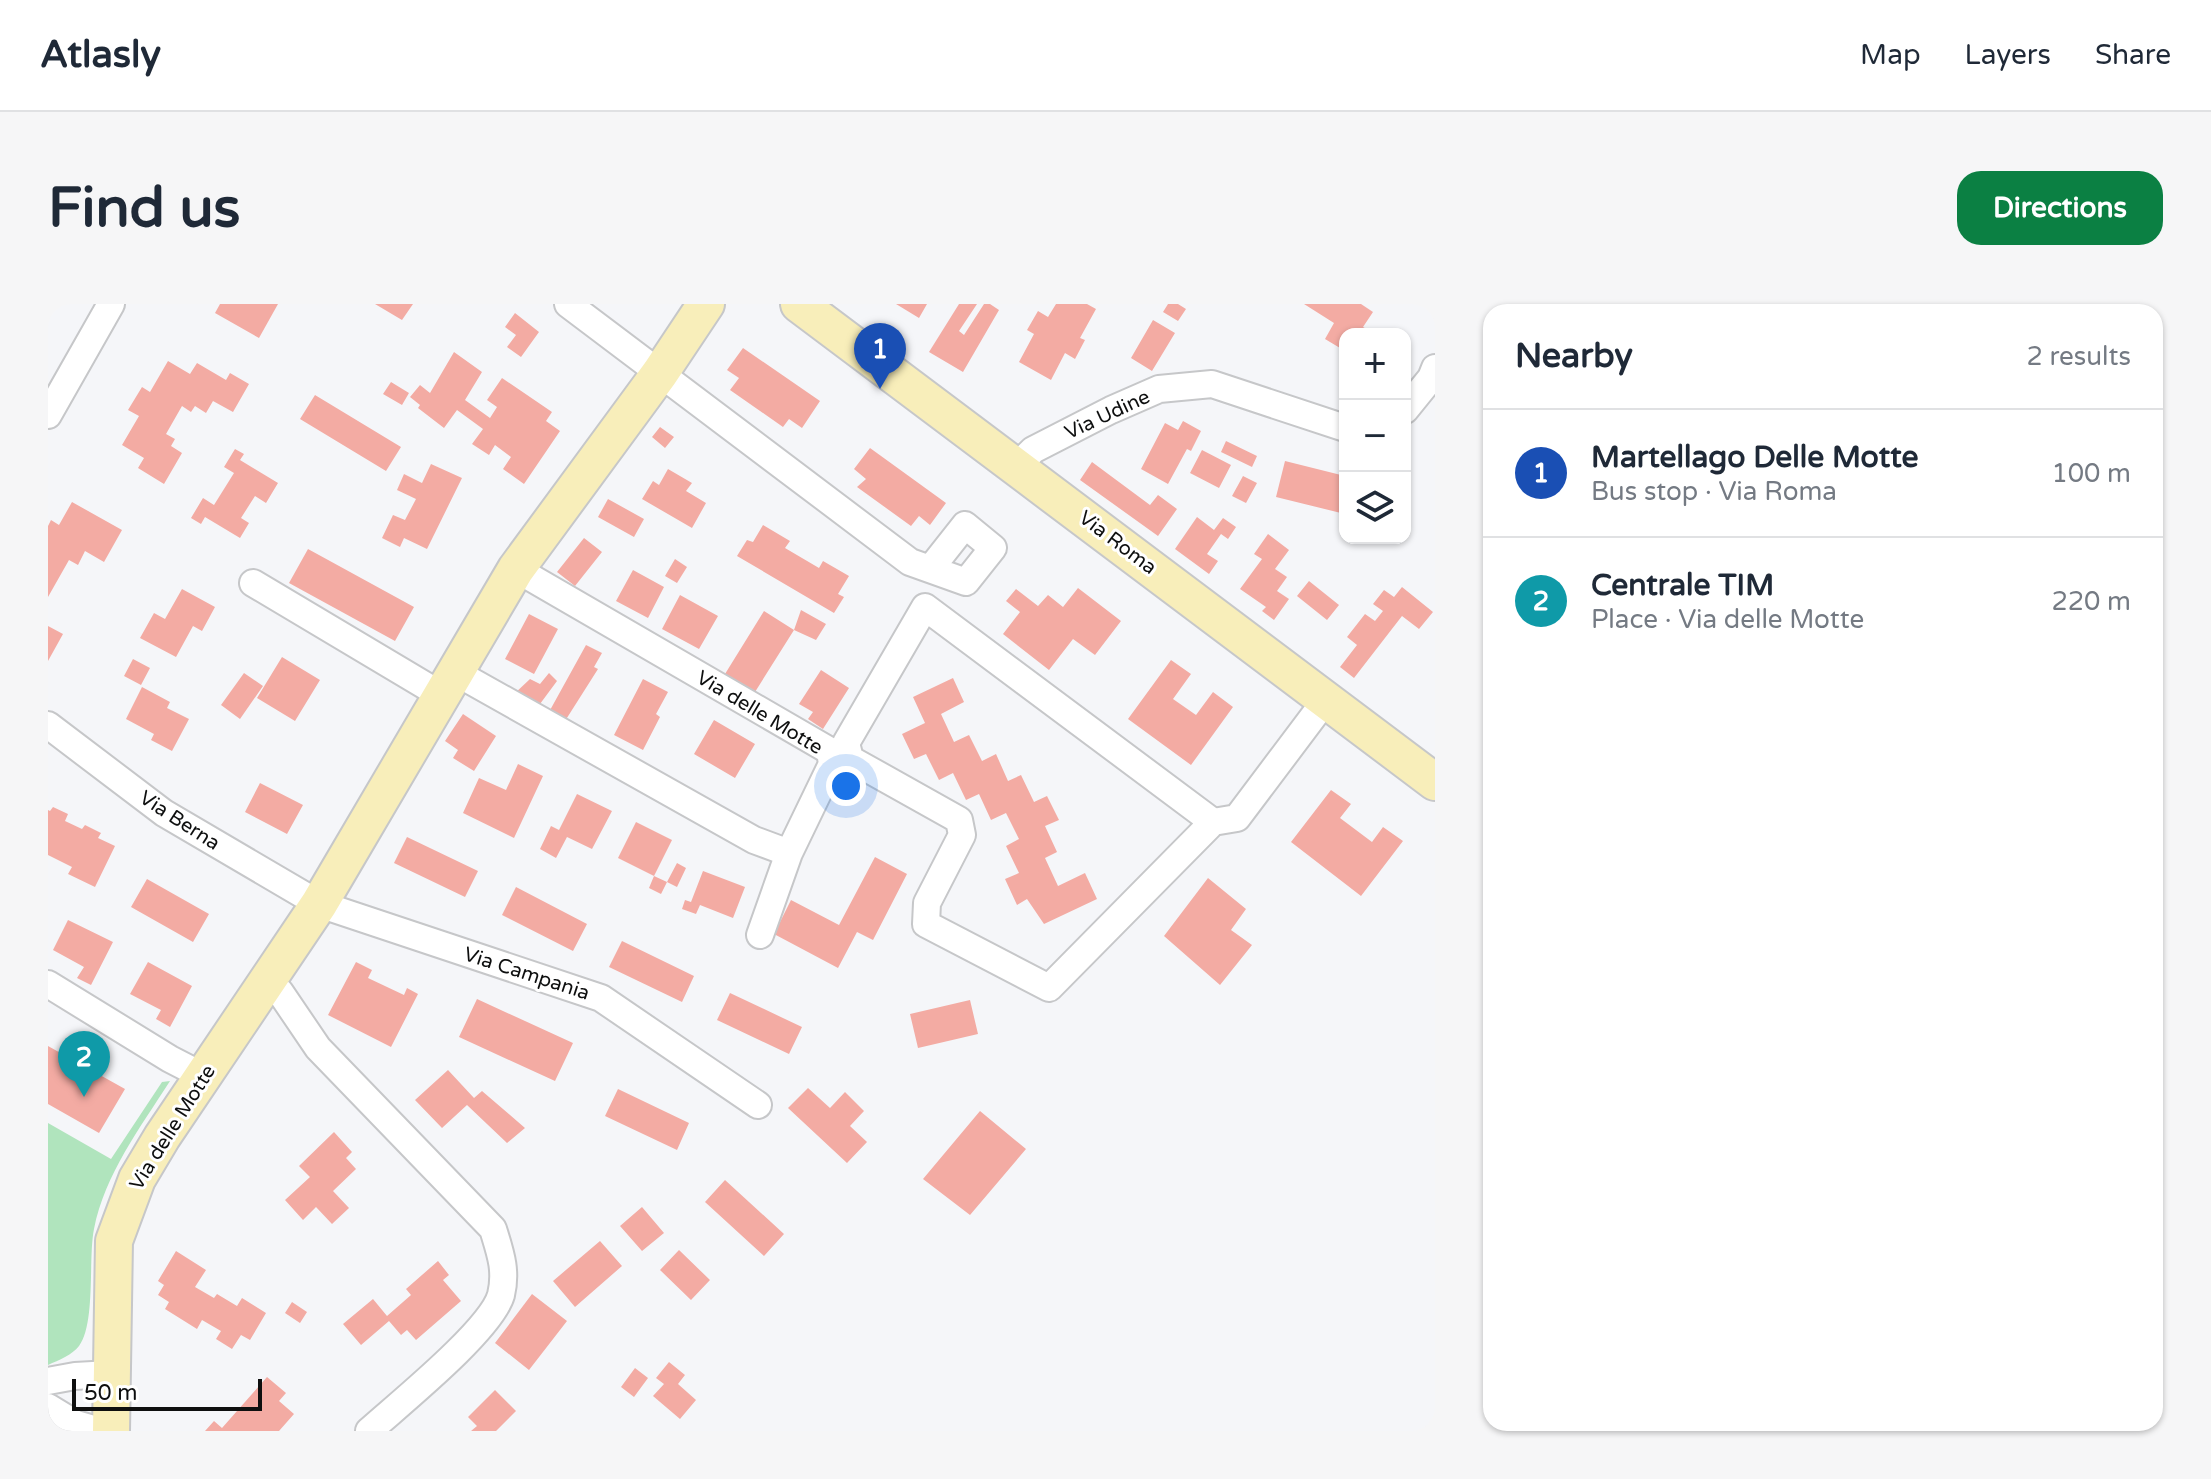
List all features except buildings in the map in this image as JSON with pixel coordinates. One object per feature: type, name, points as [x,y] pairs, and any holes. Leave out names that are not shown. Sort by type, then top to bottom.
[{"type":"street","points":[[48,415],[111,304]]},
{"type":"street","points":[[568,304],[910,562],[931,568]]},
{"type":"street","name":"Via delle Motte","points":[[111,1431],[114,1241],[137,1179],[319,904],[516,569],[660,373],[706,304]]},
{"type":"street","name":"Via Roma","points":[[799,304],[1435,782]]},
{"type":"street","points":[[1411,403],[1431,378],[1435,368]]},
{"type":"street","name":"Via Udine","points":[[1017,466],[1033,450],[1159,389],[1212,384],[1339,426]]},
{"type":"street","name":"Via delle Motte","points":[[516,569],[830,751],[832,764],[789,853]]},
{"type":"street","points":[[253,583],[754,840],[789,853],[760,935]]},
{"type":"street","points":[[1204,831],[1186,802],[925,607],[846,743],[850,759],[959,820],[962,835],[927,903],[926,924],[1049,988],[1204,831],[1237,818],[1325,701]]},
{"type":"street","name":"Via Berna","points":[[48,725],[164,813],[319,904]]},
{"type":"street","name":"Via Campania","points":[[319,904],[601,998],[758,1105]]},
{"type":"street","points":[[268,982],[280,992],[318,1048],[493,1229],[505,1266],[500,1298],[481,1326],[369,1431]]},
{"type":"street","points":[[48,984],[203,1076]]},
{"type":"street","points":[[48,1381],[96,1373],[111,1374]]},
{"type":"street","points":[[48,1407],[76,1424],[100,1431]]},
{"type":"green space","points":[[170,1081],[115,1170],[99,1209],[92,1241],[90,1307],[84,1336],[73,1352],[48,1365],[48,1123],[111,1159],[162,1082]]},
{"type":"place","name":"Martellago Delle Motte","points":[[880,389]]},
{"type":"place","name":"Centrale TIM","points":[[84,1097]]}]
